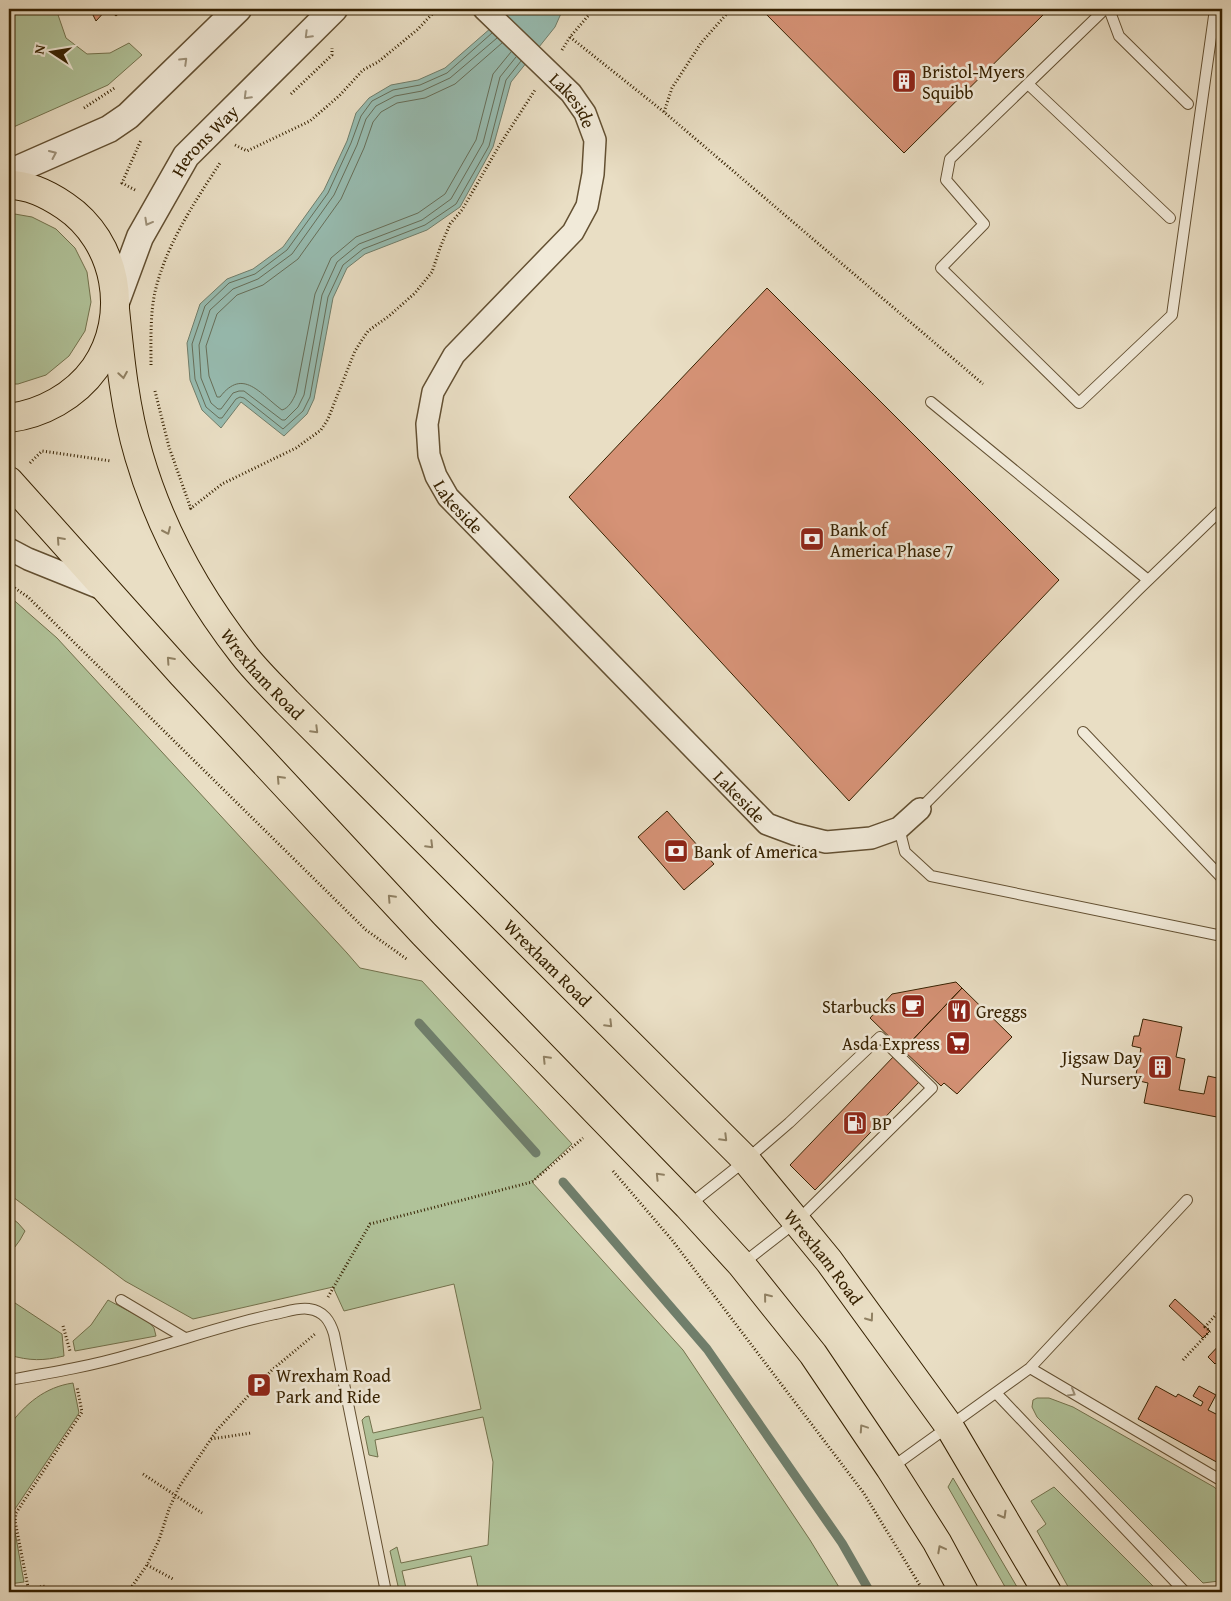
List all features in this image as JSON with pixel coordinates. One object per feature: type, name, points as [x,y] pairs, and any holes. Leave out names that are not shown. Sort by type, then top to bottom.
[{"type":"highway","name":"Wrexham Road","points":[[9,185],[17,185],[50,196],[78,214],[94,233],[106,254],[113,277],[120,356],[127,402],[139,456],[155,503],[173,545],[220,623],[244,656],[287,702],[746,1160],[828,1261],[949,1426],[1047,1592]]},
{"type":"highway","points":[[9,418],[28,415],[49,407],[74,390],[95,367],[109,340],[115,306]]},
{"type":"highway","points":[[10,482],[107,591],[424,934],[688,1206],[741,1264],[813,1354],[890,1468],[937,1542],[964,1592]]},
{"type":"street","points":[[9,173],[109,129],[128,116],[238,9]]},
{"type":"street","name":"Herons Way","points":[[115,306],[140,237],[186,156],[334,9]]},
{"type":"street","name":"Lakeside","points":[[484,9],[571,93],[585,113],[595,140],[593,174],[587,206],[573,232],[454,355],[433,392],[426,424],[429,455],[436,476],[448,497],[767,824],[794,834],[826,842],[871,838],[899,828],[920,809]]},
{"type":"street","points":[[9,549],[28,559],[107,591]]},
{"type":"lane","points":[[1105,9],[950,159],[946,180],[984,224],[941,268],[1079,403],[1172,314],[1215,9]]},
{"type":"lane","points":[[1109,9],[1120,36],[1188,104]]},
{"type":"lane","points":[[1028,84],[1170,218]]},
{"type":"lane","points":[[931,402],[1148,580]]},
{"type":"lane","points":[[920,809],[1148,580],[1222,509]]},
{"type":"lane","points":[[1083,732],[1222,878]]},
{"type":"lane","points":[[899,828],[905,852],[931,876],[1222,936]]},
{"type":"lane","points":[[688,1206],[789,1123],[880,1037],[932,1088],[796,1222],[741,1264]]},
{"type":"lane","points":[[890,1468],[1030,1368],[1187,1200]]},
{"type":"lane","points":[[120,1300],[185,1338]]},
{"type":"lane","points":[[9,1380],[130,1355],[240,1322],[297,1310],[308,1309],[319,1313],[330,1321],[334,1334],[386,1592]]},
{"type":"lane","points":[[1030,1368],[1222,1480]]},
{"type":"lane","points":[[996,1393],[1185,1592]]},
{"type":"path","points":[[235,145],[247,150],[310,121],[339,96],[363,70],[378,62],[411,35],[437,9]]},
{"type":"path","points":[[190,509],[222,484],[296,448],[321,430],[328,419],[355,351],[362,340],[368,331],[415,294],[432,272],[450,224],[462,210],[545,68],[594,9]]},
{"type":"path","points":[[664,112],[672,88],[701,42],[731,9]]},
{"type":"path","points":[[570,37],[664,112],[983,384]]},
{"type":"path","points":[[113,89],[141,141],[122,183],[159,202]]},
{"type":"path","points":[[151,368],[151,340],[155,294],[163,266],[185,217],[223,158]]},
{"type":"path","points":[[154,384],[169,447],[194,518]]},
{"type":"path","points":[[10,482],[42,451],[119,462],[169,447]]},
{"type":"path","points":[[9,584],[28,597],[366,930],[413,963]]},
{"type":"path","points":[[319,1313],[370,1224],[532,1182],[583,1138],[590,1145]]},
{"type":"path","points":[[609,1167],[672,1240],[863,1492],[924,1592]]},
{"type":"path","points":[[1183,1360],[1210,1331],[1205,1327],[1222,1308]]},
{"type":"path","points":[[128,1592],[147,1565],[159,1540],[175,1496],[216,1430],[272,1370],[330,1321]]},
{"type":"path","points":[[29,1590],[15,1521],[16,1513],[82,1412],[74,1368],[63,1326]]},
{"type":"path","points":[[210,1439],[251,1433]]},
{"type":"path","points":[[143,1474],[202,1513]]},
{"type":"path","points":[[147,1565],[173,1579]]},
{"type":"path","points":[[9,1592],[46,1586]]},
{"type":"green space","points":[[9,9],[56,9],[66,38],[87,54],[110,53],[129,43],[142,55],[108,85],[9,129]]},
{"type":"green space","points":[[9,213],[32,217],[56,229],[75,248],[87,272],[91,302],[85,331],[69,356],[46,375],[18,384],[9,384]]},
{"type":"green space","points":[[9,596],[57,638],[360,968],[422,981],[572,1144],[532,1182],[683,1350],[810,1540],[842,1592],[479,1592],[471,1556],[402,1571],[406,1588],[401,1589],[398,1586],[390,1551],[397,1547],[401,1563],[488,1545],[493,1462],[483,1417],[375,1440],[378,1457],[369,1455],[362,1420],[369,1416],[373,1433],[481,1409],[454,1284],[344,1311],[333,1287],[193,1319],[125,1281],[9,1194]]},
{"type":"green space","points":[[9,1216],[25,1231],[9,1255]]},
{"type":"green space","points":[[9,1299],[62,1334],[64,1356],[36,1360],[9,1355]]},
{"type":"green space","points":[[108,1300],[149,1322],[154,1328],[156,1336],[75,1351],[73,1341],[91,1325]]},
{"type":"green space","points":[[73,1383],[79,1413],[12,1515],[24,1582],[9,1584],[9,1426],[36,1398],[53,1388]]},
{"type":"green space","points":[[1049,1398],[1073,1407],[1214,1487],[1222,1494],[1222,1578],[1219,1581],[1203,1583],[1037,1417],[1032,1407],[1033,1400]]},
{"type":"green space","points":[[953,1478],[1020,1592],[1008,1592],[948,1487]]},
{"type":"green space","points":[[1054,1487],[1159,1592],[1071,1592],[1037,1531],[1046,1524],[1031,1501]]},
{"type":"water","points":[[510,9],[563,9],[555,27],[511,82],[493,147],[460,207],[427,230],[365,254],[347,268],[333,298],[314,399],[307,414],[284,436],[241,402],[221,428],[202,410],[190,380],[187,343],[200,304],[227,279],[253,269],[283,247],[324,190],[347,141],[356,113],[369,98],[391,85],[418,80],[445,68],[507,14]]},
{"type":"building","points":[[90,9],[107,9],[96,21]]},
{"type":"building","points":[[108,9],[124,9],[116,16]]},
{"type":"building","name":"Bristol-Myers Squibb","points":[[761,9],[1049,9],[904,153]]},
{"type":"building","name":"Bank of America Phase 7","points":[[767,288],[1059,580],[849,801],[569,497]]},
{"type":"building","name":"Bank of America","points":[[667,811],[714,864],[684,890],[638,837]]},
{"type":"building","name":"Starbucks","points":[[956,982],[962,988],[903,1050],[870,1018],[892,994]]},
{"type":"building","name":"Asda Express","points":[[962,988],[1012,1037],[957,1094],[944,1083],[941,1086],[903,1050]]},
{"type":"building","name":"Jigsaw Day Nursery","points":[[1143,1019],[1182,1027],[1176,1057],[1185,1059],[1179,1090],[1204,1094],[1208,1076],[1222,1079],[1222,1118],[1144,1103],[1148,1083],[1135,1080],[1141,1048],[1132,1046],[1134,1036],[1139,1036]]},
{"type":"building","name":"BP","points":[[895,1055],[921,1080],[815,1190],[790,1165]]},
{"type":"building","points":[[1175,1299],[1210,1331],[1203,1338],[1169,1306]]},
{"type":"building","points":[[1222,1342],[1222,1357],[1215,1364],[1208,1357]]},
{"type":"building","points":[[1156,1386],[1176,1397],[1178,1394],[1201,1406],[1203,1402],[1193,1396],[1199,1386],[1216,1395],[1208,1410],[1222,1417],[1222,1465],[1138,1419]]},
{"type":"waterway","points":[[419,1023],[536,1153]]},
{"type":"waterway","points":[[563,1182],[707,1349],[842,1543],[870,1592]]},
{"type":"place","name":"Bristol-Myers Squibb","points":[[904,81]]},
{"type":"place","name":"Bank of America Phase 7","points":[[812,539]]},
{"type":"place","name":"Bank of America","points":[[676,851]]},
{"type":"place","name":"Starbucks","points":[[913,1006]]},
{"type":"place","name":"Greggs","points":[[959,1011]]},
{"type":"place","name":"Asda Express","points":[[958,1043]]},
{"type":"place","name":"Jigsaw Day Nursery","points":[[1160,1067]]},
{"type":"place","name":"BP","points":[[855,1123]]},
{"type":"place","name":"Wrexham Road Park and Ride","points":[[259,1385]]}]
